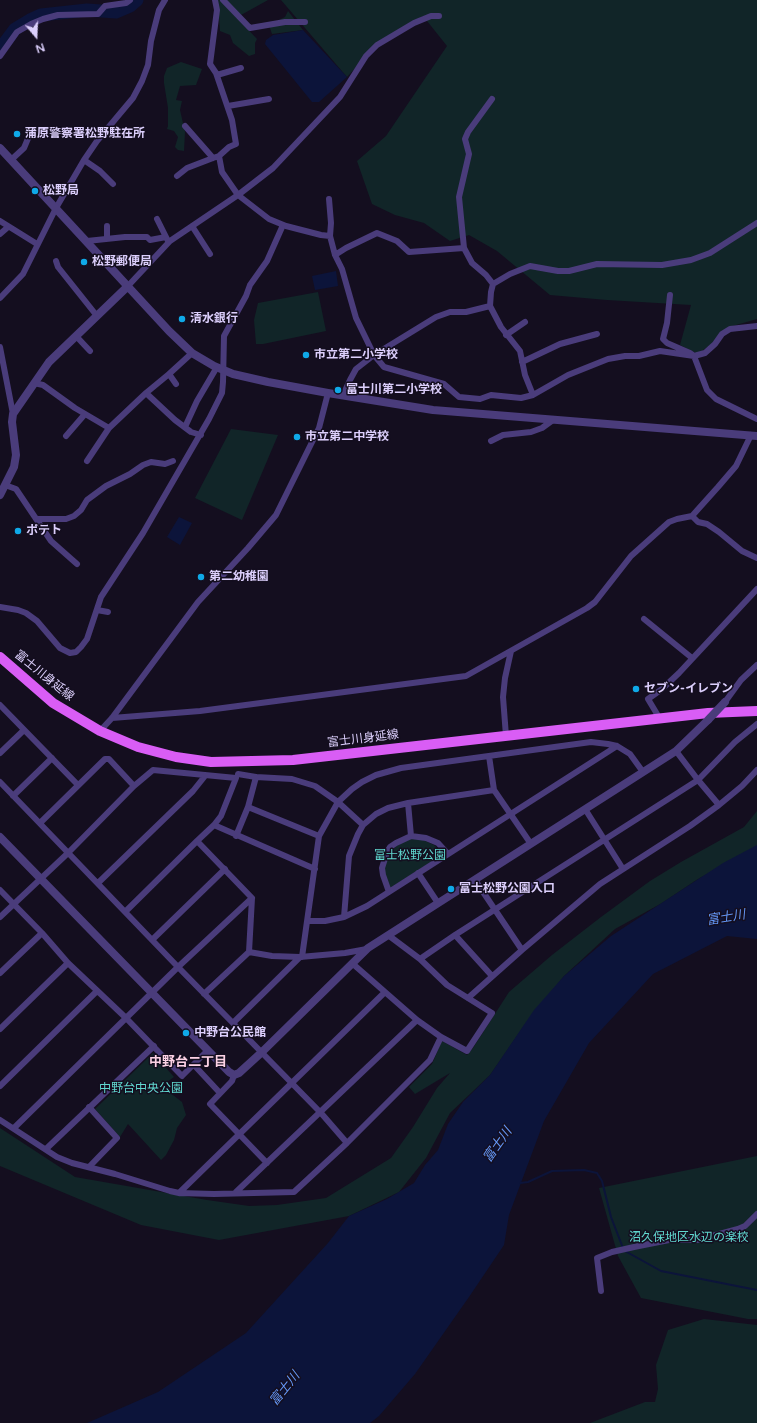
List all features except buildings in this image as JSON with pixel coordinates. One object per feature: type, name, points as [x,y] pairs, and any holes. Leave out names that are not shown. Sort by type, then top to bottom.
[{"type":"main road","name":"富士川身延線","points":[[0,657],[53,703],[100,731],[138,747],[176,757],[211,762],[293,760],[708,713],[757,711]]},
{"type":"street","points":[[0,56],[17,32],[30,24],[58,15],[98,14],[105,6],[126,3],[130,0]]},
{"type":"street","points":[[0,298],[23,274],[56,208],[84,160],[97,141],[133,98],[148,65],[151,41],[159,10],[166,0]]},
{"type":"street","points":[[177,176],[187,168],[216,157],[236,144],[228,106],[217,75],[210,64],[217,10],[215,0]]},
{"type":"street","points":[[223,0],[250,28],[286,22],[304,22]]},
{"type":"street","points":[[13,414],[49,362],[128,287],[168,240],[192,226],[238,195],[273,168],[320,120],[340,97],[366,56],[377,45],[414,23],[431,16],[439,16]]},
{"type":"street","points":[[217,75],[241,68]]},
{"type":"street","points":[[228,106],[269,99]]},
{"type":"street","points":[[492,99],[468,132],[465,139],[469,154],[459,197],[464,248],[472,263],[486,275],[493,284]]},
{"type":"street","points":[[185,126],[216,157],[222,172],[238,195],[269,219],[283,225],[330,236]]},
{"type":"street","points":[[11,160],[24,148],[32,129]]},
{"type":"street","points":[[0,148],[169,331],[192,352],[221,368],[243,376],[343,396],[434,410],[754,436],[736,466],[692,516],[669,522],[631,556],[595,602],[587,608],[466,676],[200,711],[112,718]]},
{"type":"street","points":[[84,160],[100,171],[113,184]]},
{"type":"street","points":[[329,198],[331,223],[330,236],[335,255],[342,269],[356,318],[374,355],[384,367],[444,384],[459,397],[480,399],[491,394],[521,398],[533,395],[568,375],[608,359],[625,356],[639,356],[660,351],[694,356],[705,353],[715,344],[722,334],[730,329],[757,326]]},
{"type":"street","points":[[157,219],[168,240]]},
{"type":"street","points":[[0,221],[37,244]]},
{"type":"street","points":[[533,395],[525,375],[520,351],[500,327],[490,306],[490,292],[493,284],[510,274],[530,266],[558,271],[569,271],[597,264],[662,265],[691,260],[710,253],[757,223]]},
{"type":"street","points":[[0,607],[18,610],[37,621],[60,648],[70,653],[76,652],[87,639],[101,597],[143,533],[201,435],[222,393],[221,368],[224,336],[243,302],[250,285],[267,261],[283,225]]},
{"type":"street","points":[[107,226],[107,238]]},
{"type":"street","points":[[192,226],[210,254]]},
{"type":"street","points":[[0,234],[8,227]]},
{"type":"street","points":[[335,255],[377,233],[397,241],[409,252],[464,248]]},
{"type":"street","points":[[87,241],[107,238],[147,237],[150,240],[168,240]]},
{"type":"street","points":[[56,261],[58,267],[97,316]]},
{"type":"street","points":[[670,295],[667,324],[663,339],[667,343],[694,356],[706,390],[716,399],[757,419]]},
{"type":"street","points":[[343,396],[356,370],[374,355],[436,317],[450,312],[466,312],[490,306]]},
{"type":"street","points":[[506,335],[525,322]]},
{"type":"street","points":[[522,362],[560,344],[597,334]]},
{"type":"street","points":[[76,336],[90,351]]},
{"type":"street","points":[[0,347],[13,414],[12,422],[16,455],[14,467],[0,495]]},
{"type":"street","points":[[88,461],[109,428],[192,352]]},
{"type":"street","points":[[185,427],[198,401],[221,368]]},
{"type":"street","points":[[169,374],[176,384]]},
{"type":"street","points":[[34,383],[44,386],[85,414],[109,428]]},
{"type":"street","points":[[146,393],[175,420],[191,432],[201,435]]},
{"type":"street","points":[[100,731],[112,718],[198,602],[276,515],[319,428],[328,393]]},
{"type":"street","points":[[66,436],[85,414]]},
{"type":"street","points":[[491,441],[503,435],[531,432],[542,428],[553,420]]},
{"type":"street","points":[[542,428],[548,434]]},
{"type":"street","points":[[37,519],[66,519],[74,516],[81,510],[87,500],[143,465],[151,462],[165,464],[174,461]]},
{"type":"street","points":[[5,486],[16,489],[51,541],[77,564]]},
{"type":"street","points":[[692,516],[698,522],[707,524],[720,532],[742,551],[757,558]]},
{"type":"street","points":[[660,719],[648,699],[662,689],[757,589]]},
{"type":"street","points":[[96,610],[108,612]]},
{"type":"street","points":[[644,619],[692,658]]},
{"type":"street","points":[[506,736],[503,697],[505,678],[511,651]]},
{"type":"street","points":[[267,1163],[210,1104],[232,1081],[234,1075],[239,1073],[262,1052],[368,948],[676,751],[725,702],[741,680],[757,665]]},
{"type":"street","points":[[0,705],[78,785]]},
{"type":"street","points":[[420,959],[455,935],[495,911],[698,780],[735,742],[757,724]]},
{"type":"street","points":[[0,753],[24,730]]},
{"type":"street","points":[[233,1023],[301,957],[308,921],[319,836],[338,802],[352,789],[376,775],[401,768],[591,742],[617,746],[630,754],[643,772]]},
{"type":"street","points":[[308,921],[324,921],[344,917],[367,906],[617,746]]},
{"type":"street","points":[[676,751],[719,805]]},
{"type":"street","points":[[488,756],[494,790],[531,844]]},
{"type":"street","points":[[13,796],[52,758]]},
{"type":"street","points":[[40,823],[105,760],[109,759],[134,786]]},
{"type":"street","points":[[0,917],[68,853],[134,786],[153,770],[236,778],[221,816],[214,825],[125,912]]},
{"type":"street","points":[[468,998],[600,884],[690,826],[719,805],[742,786],[757,770]]},
{"type":"street","points":[[238,774],[256,777],[292,779],[315,786],[338,802],[363,825]]},
{"type":"street","points":[[98,883],[193,791],[205,776]]},
{"type":"street","points":[[236,836],[248,807],[256,777]]},
{"type":"street","points":[[0,782],[321,1113],[347,1143]]},
{"type":"street","points":[[344,917],[349,856],[363,825],[376,814],[388,808],[408,803],[494,790]]},
{"type":"street","points":[[408,803],[411,836]]},
{"type":"street","points":[[248,807],[319,836]]},
{"type":"street","points":[[585,809],[623,869]]},
{"type":"street","points":[[214,825],[236,836],[315,869]]},
{"type":"street","points":[[0,836],[229,1072],[234,1075]]},
{"type":"street","points":[[388,892],[382,868],[387,852],[390,847],[396,843],[411,836],[426,838],[438,843],[448,854]]},
{"type":"street","points":[[197,841],[225,868],[252,898],[249,952],[204,994]]},
{"type":"street","points":[[152,940],[225,868]]},
{"type":"street","points":[[418,873],[438,903]]},
{"type":"street","points":[[475,880],[522,950]]},
{"type":"street","points":[[0,890],[42,933],[68,963],[126,1018],[182,1076],[208,1050]]},
{"type":"street","points":[[14,1128],[152,992],[252,898]]},
{"type":"street","points":[[0,973],[42,933]]},
{"type":"street","points":[[352,964],[417,1020],[441,1037],[467,1051],[492,1013],[447,985],[420,959],[388,935]]},
{"type":"street","points":[[455,935],[492,976]]},
{"type":"street","points":[[249,952],[272,956],[301,957],[345,954],[368,948]]},
{"type":"street","points":[[0,1029],[68,963]]},
{"type":"street","points":[[0,1086],[97,991]]},
{"type":"street","points":[[179,1193],[384,992]]},
{"type":"street","points":[[236,1192],[321,1113],[417,1020]]},
{"type":"street","points":[[0,1120],[57,1157],[179,1193],[214,1194],[236,1192],[294,1192],[347,1143],[430,1060],[441,1037]]},
{"type":"street","points":[[46,1149],[154,1046]]},
{"type":"street","points":[[194,1065],[220,1094]]},
{"type":"street","points":[[89,1107],[118,1138],[89,1167]]},
{"type":"street","points":[[601,1291],[597,1258],[612,1252],[634,1247],[669,1240],[698,1240],[738,1229],[746,1226],[757,1214]]},
{"type":"green space","points":[[218,0],[220,0],[257,39],[255,43],[255,54],[249,56],[233,43],[230,35],[220,31]]},
{"type":"green space","points":[[225,0],[268,0],[241,15]]},
{"type":"green space","points":[[281,0],[757,0],[757,319],[729,327],[698,354],[680,345],[691,305],[550,295],[497,251],[469,235],[450,241],[424,223],[395,215],[372,204],[357,161],[386,136],[447,46],[423,16],[374,48],[347,77]]},
{"type":"green space","points":[[288,11],[303,30],[272,34],[269,25],[285,17]]},
{"type":"green space","points":[[181,62],[202,69],[196,85],[180,86],[176,100],[182,101],[180,110],[185,132],[184,151],[178,150],[175,147],[178,137],[174,131],[167,129],[168,108],[164,83],[164,76],[167,68]]},
{"type":"green space","points":[[318,292],[326,331],[263,344],[256,344],[254,320],[258,303]]},
{"type":"green space","points":[[231,429],[278,435],[242,520],[195,498]]},
{"type":"green space","points":[[757,811],[757,847],[698,879],[662,903],[615,929],[564,976],[526,1023],[490,1075],[450,1113],[426,1158],[399,1192],[349,1216],[219,1240],[141,1225],[0,1166],[0,1128],[75,1177],[249,1206],[277,1205],[326,1198],[391,1158],[413,1127],[437,1088],[450,1073],[415,1094],[409,1087],[432,1064],[442,1041],[467,1055],[509,992],[552,955],[650,881],[744,827]]},
{"type":"green space","name":"富士松野公園","points":[[413,838],[421,839],[434,845],[444,854],[390,888],[385,875],[385,862],[389,852],[401,843]]},
{"type":"green space","name":"中野台中央公園","points":[[153,1053],[174,1077],[160,1087],[165,1093],[169,1092],[182,1102],[186,1115],[177,1128],[174,1140],[166,1155],[161,1160],[128,1124],[120,1137],[95,1109]]},
{"type":"green space","name":"沼久保地区水辺の楽校","points":[[757,1156],[757,1319],[748,1319],[641,1298],[618,1256],[599,1188]]},
{"type":"green space","points":[[704,1319],[757,1325],[757,1423],[590,1423],[645,1402],[655,1402],[658,1389],[656,1365],[668,1330]]},
{"type":"water","points":[[303,30],[347,77],[319,102],[312,102],[265,44],[266,40],[273,35]]},
{"type":"water","points":[[336,271],[338,286],[315,290],[312,276]]},
{"type":"water","points":[[179,517],[192,523],[180,545],[167,537]]},
{"type":"water","name":"富士川","points":[[757,845],[757,939],[727,936],[653,974],[589,1043],[544,1121],[509,1215],[504,1245],[415,1374],[379,1416],[370,1423],[87,1423],[158,1392],[246,1333],[328,1243],[349,1216],[387,1199],[414,1183],[425,1165],[438,1150],[448,1124],[463,1102],[490,1075],[534,1010],[564,976],[611,936],[723,863]]},
{"type":"waterway","points":[[0,49],[15,29],[41,15],[87,10],[116,12],[130,6],[137,0]]},
{"type":"waterway","points":[[520,1183],[528,1182],[552,1171],[584,1170],[597,1173],[602,1181],[611,1217],[623,1248]]},
{"type":"waterway","points":[[625,1251],[661,1271],[757,1290]]},
{"type":"place","name":"蒲原警察署松野駐在所","points":[[17,134]]},
{"type":"place","name":"松野局","points":[[35,191]]},
{"type":"place","name":"松野郵便局","points":[[84,262]]},
{"type":"place","name":"清水銀行","points":[[182,319]]},
{"type":"place","name":"市立第二小学校","points":[[306,355]]},
{"type":"place","name":"富士川第二小学校","points":[[338,390]]},
{"type":"place","name":"市立第二中学校","points":[[297,437]]},
{"type":"place","name":"ポテト","points":[[18,531]]},
{"type":"place","name":"第二幼稚園","points":[[201,577]]},
{"type":"place","name":"セブン-イレブン","points":[[636,689]]},
{"type":"place","name":"富士松野公園入口","points":[[451,889]]},
{"type":"place","name":"中野台公民館","points":[[186,1033]]},
{"type":"district","name":"中野台二丁目","points":[[188,1063]]}]
